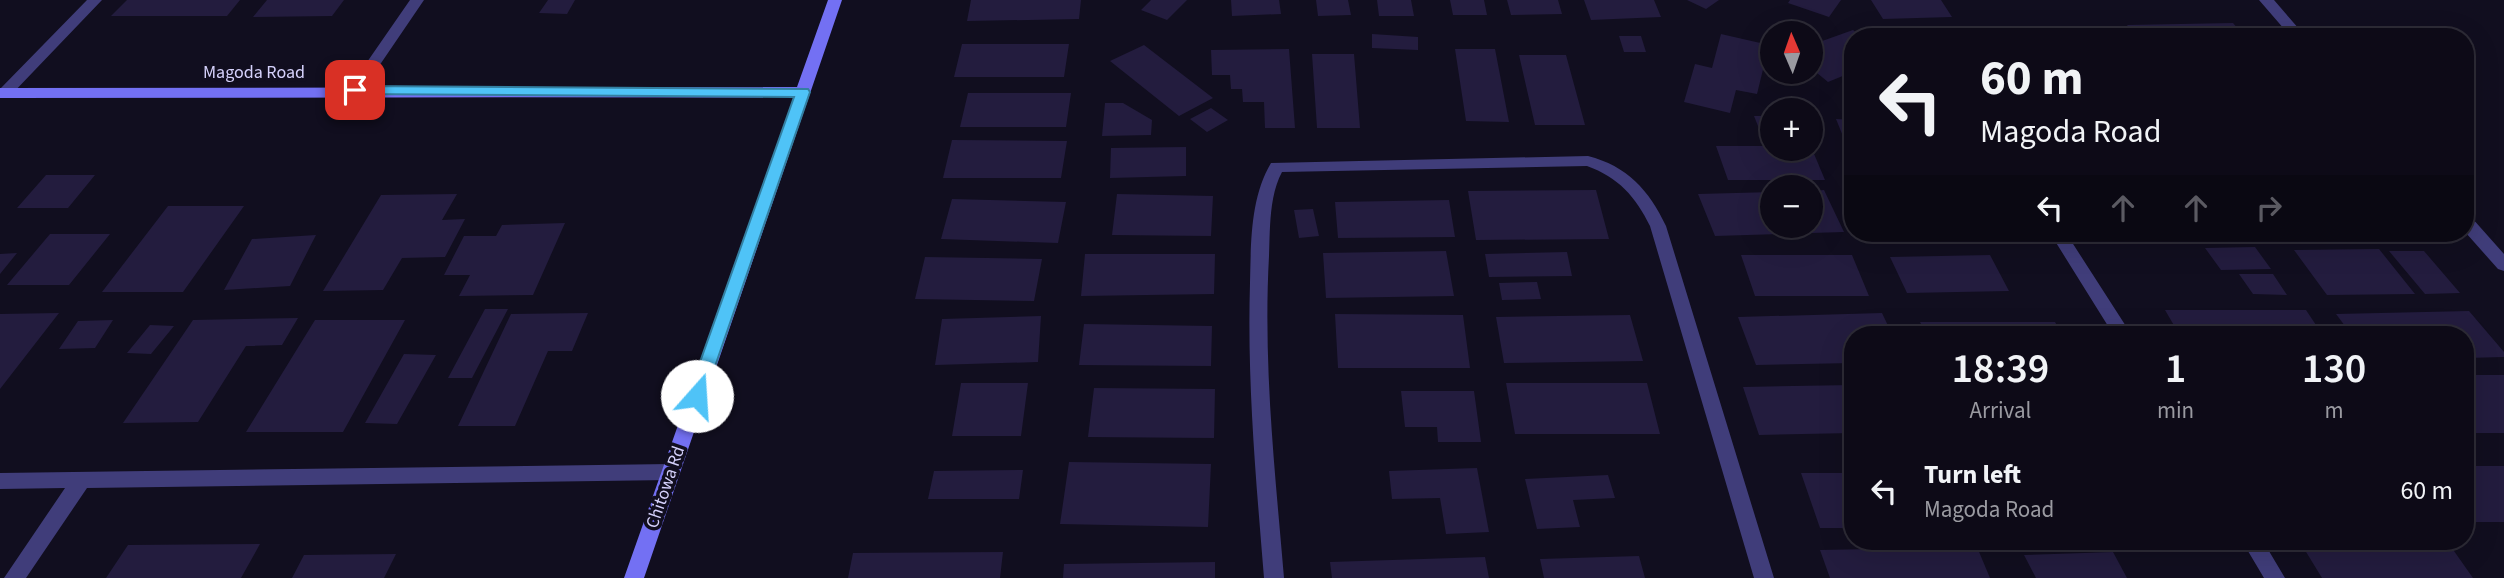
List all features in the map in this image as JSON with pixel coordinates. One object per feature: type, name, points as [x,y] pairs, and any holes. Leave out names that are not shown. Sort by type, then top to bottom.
[{"type":"street","points":[[2,93],[95,0]]},
{"type":"street","points":[[355,90],[417,0]]},
{"type":"street","name":"Chitowa Rd","points":[[634,578],[835,0]]},
{"type":"street","points":[[2266,0],[2291,28]]},
{"type":"street","name":"Magoda Road","points":[[2,93],[355,90],[803,92]]},
{"type":"street","points":[[1274,578],[1258,383],[1261,231],[1265,194],[1273,170],[1277,167],[1588,161],[1610,168],[1648,202],[1658,226],[1764,578]]},
{"type":"street","points":[[2474,231],[2504,265]]},
{"type":"street","points":[[2064,242],[2117,326]]},
{"type":"street","points":[[0,481],[670,472]]},
{"type":"street","points":[[13,578],[82,480]]},
{"type":"street","points":[[2258,550],[2275,578]]},
{"type":"building","points":[[127,0],[240,0],[227,16],[111,16]]},
{"type":"building","points":[[267,0],[344,0],[332,16],[253,17]]},
{"type":"building","points":[[548,0],[575,0],[567,14],[539,13]]},
{"type":"building","points":[[971,0],[1081,0],[1079,19],[967,21]]},
{"type":"building","points":[[1151,0],[1187,0],[1167,20],[1141,10]]},
{"type":"building","points":[[1231,0],[1279,0],[1281,14],[1232,16]]},
{"type":"building","points":[[1316,0],[1348,0],[1351,15],[1318,16]]},
{"type":"building","points":[[1377,0],[1411,0],[1414,16],[1379,16]]},
{"type":"building","points":[[1450,0],[1484,0],[1487,15],[1453,15]]},
{"type":"building","points":[[1507,0],[1558,0],[1562,14],[1511,15]]},
{"type":"building","points":[[1584,0],[1654,0],[1661,17],[1591,20]]},
{"type":"building","points":[[1687,0],[1719,0],[1706,9]]},
{"type":"building","points":[[1790,0],[1841,0],[1829,17],[1788,3]]},
{"type":"building","points":[[1871,0],[1941,0],[1952,17],[1883,19]]},
{"type":"building","points":[[2233,23],[2237,28],[2129,28],[2127,25]]},
{"type":"building","points":[[1844,33],[1844,75],[1828,82],[1824,79],[1824,40]]},
{"type":"building","points":[[1372,34],[1418,37],[1418,50],[1372,48]]},
{"type":"building","points":[[1721,34],[1760,43],[1760,82],[1757,94],[1736,90],[1730,113],[1684,102],[1695,64],[1712,68]]},
{"type":"building","points":[[1619,36],[1641,36],[1646,52],[1624,52]]},
{"type":"building","points":[[962,44],[1069,44],[1064,77],[954,77]]},
{"type":"building","points":[[1144,45],[1213,98],[1179,116],[1110,61]]},
{"type":"building","points":[[1289,49],[1295,128],[1265,128],[1264,102],[1243,102],[1242,89],[1231,89],[1230,75],[1212,75],[1211,50]]},
{"type":"building","points":[[1455,49],[1495,49],[1509,122],[1466,121]]},
{"type":"building","points":[[1312,54],[1354,54],[1360,128],[1317,128]]},
{"type":"building","points":[[1519,55],[1566,55],[1585,125],[1535,125]]},
{"type":"building","points":[[968,93],[1071,93],[1066,127],[960,127]]},
{"type":"building","points":[[1105,103],[1123,103],[1152,120],[1151,135],[1102,136]]},
{"type":"building","points":[[1211,108],[1228,120],[1207,132],[1190,119]]},
{"type":"building","points":[[1754,116],[1760,116],[1760,131]]},
{"type":"building","points":[[1836,119],[1844,119],[1844,139]]},
{"type":"building","points":[[952,140],[1067,141],[1061,178],[943,178]]},
{"type":"building","points":[[1716,146],[1760,146],[1760,161],[1817,161],[1823,175],[1760,175],[1760,180],[1728,180]]},
{"type":"building","points":[[1186,147],[1186,176],[1110,178],[1111,148]]},
{"type":"building","points":[[46,175],[95,175],[68,208],[17,208]]},
{"type":"building","points":[[1596,190],[1609,239],[1476,240],[1468,191]]},
{"type":"building","points":[[1824,190],[1844,232],[1823,233]]},
{"type":"building","points":[[1760,192],[1760,235],[1715,236],[1698,194]]},
{"type":"building","points":[[457,194],[442,220],[465,219],[445,257],[402,258],[383,290],[323,291],[381,195]]},
{"type":"building","points":[[1117,194],[1213,196],[1211,236],[1112,235]]},
{"type":"building","points":[[952,199],[1066,202],[1058,243],[941,239]]},
{"type":"building","points":[[1449,200],[1455,237],[1338,238],[1335,202]]},
{"type":"building","points":[[168,206],[244,206],[183,292],[102,292]]},
{"type":"building","points":[[1313,209],[1319,236],[1299,238],[1294,210]]},
{"type":"building","points":[[565,223],[533,295],[459,296],[470,275],[444,275],[464,236],[496,236],[502,225]]},
{"type":"building","points":[[50,234],[110,234],[69,285],[7,285]]},
{"type":"building","points":[[316,235],[290,286],[224,290],[252,239]]},
{"type":"building","points":[[2255,247],[2271,269],[2221,270],[2205,248]]},
{"type":"building","points":[[2379,249],[2415,294],[2327,295],[2294,250]]},
{"type":"building","points":[[1446,251],[1454,296],[1326,298],[1323,253]]},
{"type":"building","points":[[2389,251],[2424,251],[2460,293],[2425,294]]},
{"type":"building","points":[[1567,252],[1572,276],[1489,277],[1485,254]]},
{"type":"building","points":[[17,253],[0,274],[0,254]]},
{"type":"building","points":[[1085,254],[1215,254],[1214,294],[1081,296]]},
{"type":"building","points":[[1741,255],[1852,255],[1869,296],[1755,296]]},
{"type":"building","points":[[1990,255],[2009,291],[1907,293],[1890,257]]},
{"type":"building","points":[[925,257],[1042,259],[1034,301],[915,299]]},
{"type":"building","points":[[2239,274],[2273,274],[2287,295],[2253,294]]},
{"type":"building","points":[[1537,282],[1541,299],[1502,300],[1499,283]]},
{"type":"building","points":[[485,309],[508,309],[472,378],[448,378]]},
{"type":"building","points":[[2165,310],[2306,310],[2317,326],[2174,326]]},
{"type":"building","points":[[2469,311],[2504,352],[2504,357],[2474,358],[2474,326],[2345,326],[2336,314]]},
{"type":"building","points":[[59,313],[0,389],[0,314]]},
{"type":"building","points":[[588,313],[572,351],[548,351],[515,426],[458,426],[511,314]]},
{"type":"building","points":[[1882,313],[1888,326],[1844,326],[1844,363],[1756,365],[1738,317]]},
{"type":"building","points":[[1335,314],[1463,315],[1470,368],[1338,368]]},
{"type":"building","points":[[1630,315],[1643,361],[1504,363],[1496,317]]},
{"type":"building","points":[[1041,316],[1038,362],[935,365],[942,319]]},
{"type":"building","points":[[298,318],[282,345],[246,346],[198,422],[123,423],[193,320]]},
{"type":"building","points":[[113,320],[95,348],[59,349],[78,321]]},
{"type":"building","points":[[315,320],[405,320],[343,432],[246,432]]},
{"type":"building","points":[[1920,322],[2055,322],[2057,326],[1922,326]]},
{"type":"building","points":[[1084,324],[1212,326],[1211,366],[1079,365]]},
{"type":"building","points":[[150,325],[174,326],[151,354],[127,353]]},
{"type":"building","points":[[404,354],[436,355],[397,424],[365,423]]},
{"type":"building","points":[[2474,375],[2504,375],[2504,433],[2474,433]]},
{"type":"building","points":[[961,383],[1028,383],[1021,436],[952,436]]},
{"type":"building","points":[[1506,383],[1647,383],[1660,434],[1515,434]]},
{"type":"building","points":[[1844,385],[1844,433],[1759,435],[1743,387]]},
{"type":"building","points":[[1094,388],[1215,389],[1214,438],[1088,437]]},
{"type":"building","points":[[1401,391],[1474,391],[1481,442],[1438,442],[1437,427],[1405,427]]},
{"type":"building","points":[[1069,462],[1211,464],[1208,527],[1060,524]]},
{"type":"building","points":[[2474,466],[2504,466],[2504,522],[2476,522]]},
{"type":"building","points":[[1477,468],[1489,532],[1446,534],[1440,498],[1392,499],[1389,471]]},
{"type":"building","points":[[1023,470],[1019,499],[928,499],[934,471]]},
{"type":"building","points":[[1801,473],[1844,473],[1844,528],[1820,528]]},
{"type":"building","points":[[1608,475],[1615,498],[1573,500],[1580,527],[1537,529],[1525,479]]},
{"type":"building","points":[[260,544],[241,578],[106,578],[128,545]]},
{"type":"building","points":[[1820,550],[1978,550],[1990,578],[1830,578]]},
{"type":"building","points":[[2305,550],[2453,550],[2473,578],[2322,578]]},
{"type":"building","points":[[1003,552],[1000,578],[848,578],[853,553]]},
{"type":"building","points":[[2113,552],[2127,578],[2036,578],[2024,555]]},
{"type":"building","points":[[396,554],[384,578],[292,578],[304,555]]},
{"type":"building","points":[[1639,556],[1645,578],[1544,578],[1540,559]]},
{"type":"building","points":[[1485,557],[1489,578],[1332,578],[1330,562]]},
{"type":"building","points":[[1215,562],[1215,578],[1063,578],[1064,564]]},
{"type":"route","points":[[355,90],[803,92],[697,396]]}]
